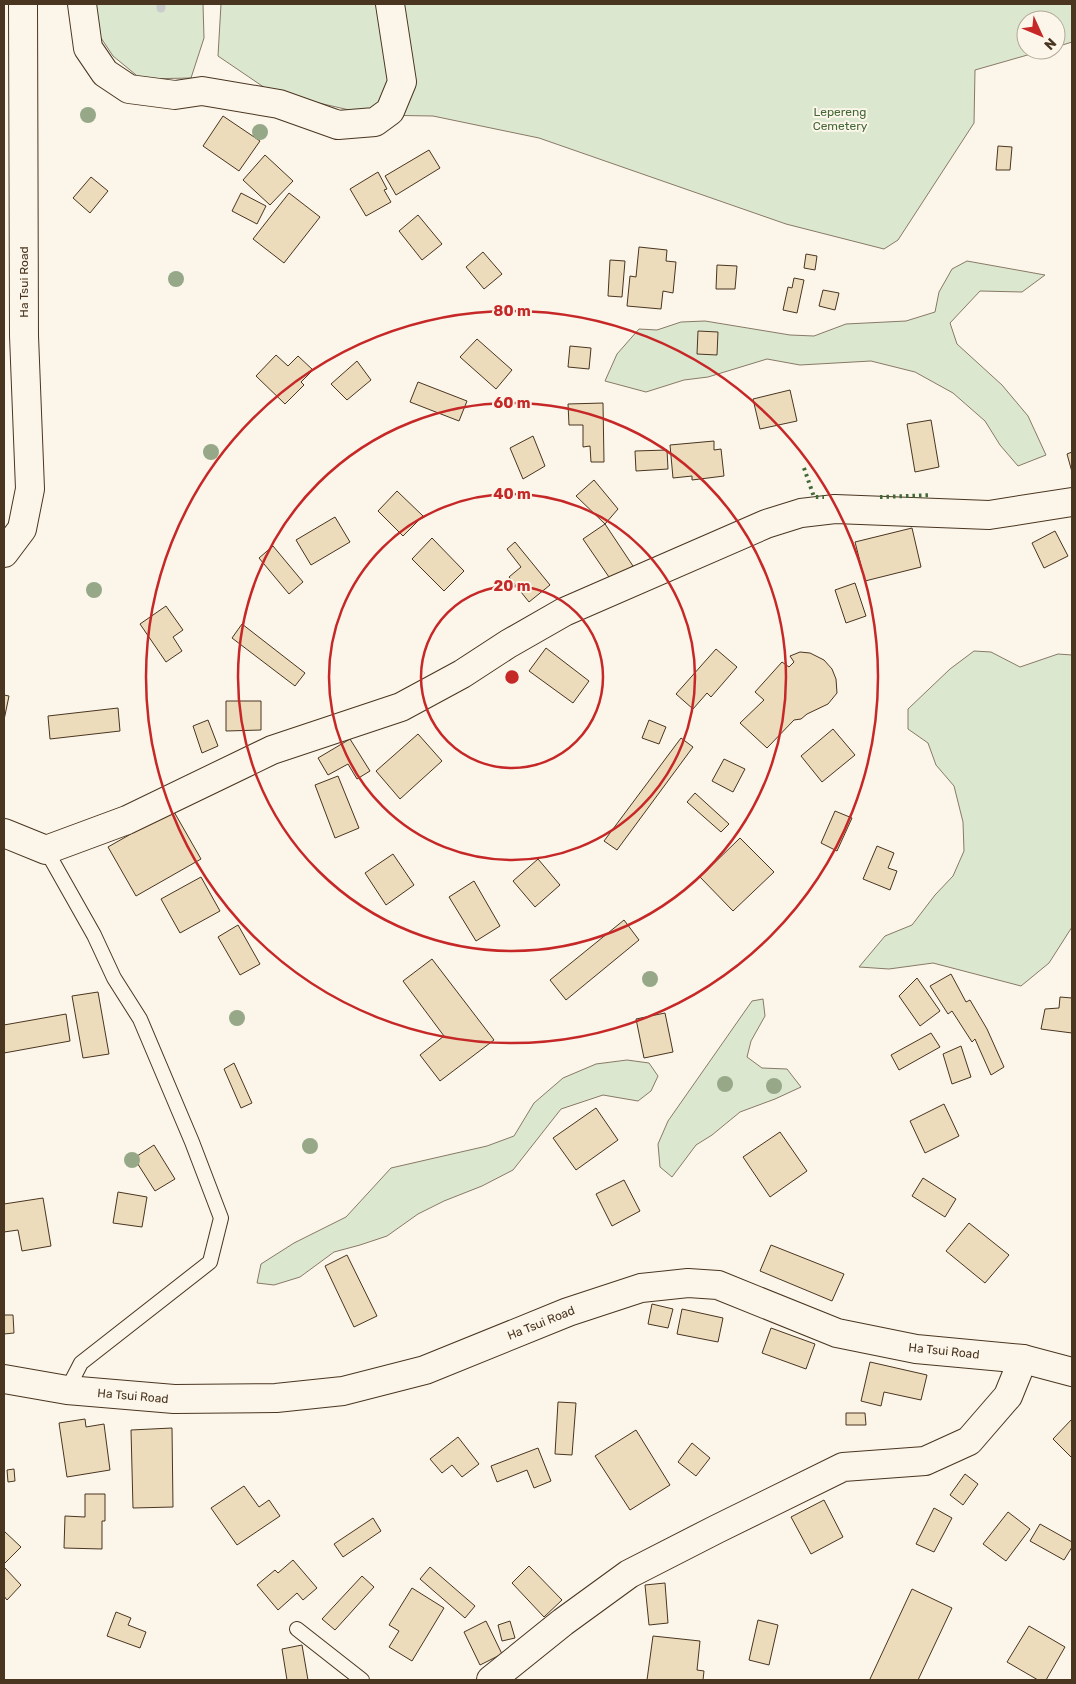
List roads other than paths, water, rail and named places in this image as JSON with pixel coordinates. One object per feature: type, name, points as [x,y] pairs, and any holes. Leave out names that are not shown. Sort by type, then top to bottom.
[{"type":"street","name":"Ha Tsui Road","points":[[4,552],[22,529],[30,489],[24,336],[23,4]]},
{"type":"street","points":[[82,4],[88,48],[105,73],[129,89],[175,95],[202,91],[279,104],[338,125],[375,122],[390,110],[393,104],[402,82],[390,4]]},
{"type":"street","points":[[4,832],[46,850],[127,820],[272,750],[402,707],[462,674],[508,644],[564,612],[766,524],[801,513],[835,509],[989,515],[1072,502]]},
{"type":"street","name":"Ha Tsui Road","points":[[4,1379],[67,1390],[174,1399],[276,1398],[342,1391],[425,1370],[568,1312],[641,1288],[688,1283],[718,1286],[837,1333],[862,1339],[916,1349],[1023,1359],[1072,1372]]},
{"type":"street","points":[[491,1680],[563,1622],[629,1574],[726,1525],[843,1467],[925,1461],[969,1442],[1008,1396],[1023,1359]]},
{"type":"lane","points":[[46,850],[94,935],[114,978],[140,1019],[222,1218],[210,1262],[82,1363],[67,1390]]},
{"type":"lane","points":[[297,1629],[362,1680]]},
{"type":"park label","name":"Lepereng Cemetery","points":[[840,119]]}]
